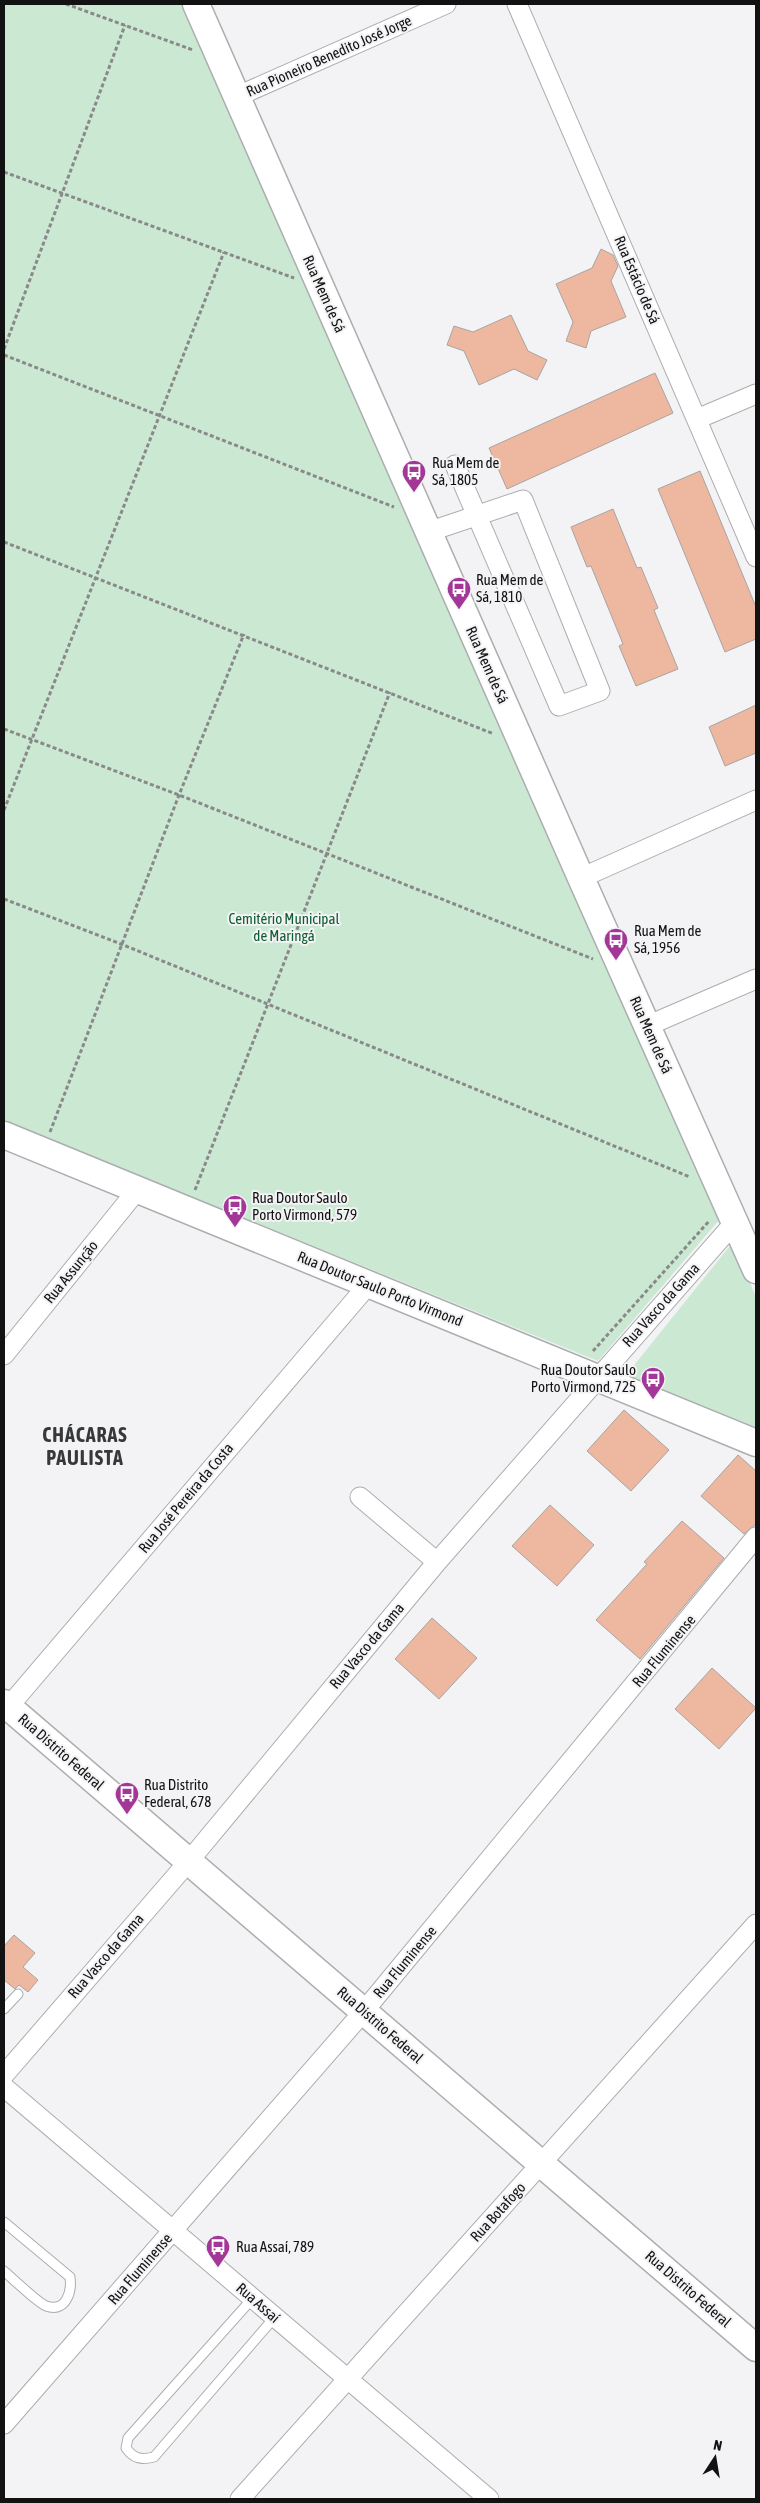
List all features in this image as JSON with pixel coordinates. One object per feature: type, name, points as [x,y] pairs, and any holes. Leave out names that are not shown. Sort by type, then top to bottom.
[{"type":"street","name":"Rua Mem de Sá","points":[[196,4],[647,1026],[723,1220],[756,1270]]},
{"type":"street","name":"Rua Pioneiro Benedito José Jorge","points":[[238,96],[446,4]]},
{"type":"street","name":"Rua Estácio de Sá","points":[[517,4],[756,557]]},
{"type":"street","points":[[697,419],[756,394]]},
{"type":"street","points":[[428,532],[477,515],[523,500],[600,691],[559,706],[477,515],[455,465]]},
{"type":"street","points":[[581,878],[756,800]]},
{"type":"street","points":[[647,1026],[756,979]]},
{"type":"street","name":"Rua Doutor Saulo Porto Virmond","points":[[4,1135],[756,1443]]},
{"type":"street","name":"Rua Assunção","points":[[4,1355],[138,1189]]},
{"type":"street","name":"Rua Vasco da Gama","points":[[4,2075],[189,1861],[437,1562],[596,1378],[723,1220]]},
{"type":"street","name":"Rua José Pereira da Costa","points":[[5,1707],[368,1285]]},
{"type":"street","points":[[360,1496],[437,1562]]},
{"type":"street","name":"Rua Fluminense","points":[[4,2424],[364,2011],[756,1537]]},
{"type":"street","name":"Rua Distrito Federal","points":[[5,1707],[189,1861],[756,2348]]},
{"type":"street","name":"Rua Botafogo","points":[[240,2499],[346,2378],[542,2164],[756,1924]]},
{"type":"street","name":"Rua Assaí","points":[[4,2087],[489,2499]]},
{"type":"lane","points":[[4,2009],[18,1994]]},
{"type":"lane","points":[[4,2222],[70,2277],[72,2289],[67,2300],[58,2306],[46,2306],[4,2272]]},
{"type":"lane","points":[[252,2299],[128,2438],[126,2448],[132,2456],[143,2460],[154,2456],[274,2318]]},
{"type":"path","points":[[66,4],[193,51]]},
{"type":"path","points":[[4,349],[125,25]]},
{"type":"path","points":[[190,43],[197,59]]},
{"type":"path","points":[[4,172],[297,279],[293,270]]},
{"type":"path","points":[[4,810],[224,252]]},
{"type":"path","points":[[4,355],[397,509],[393,500]]},
{"type":"path","points":[[4,542],[244,634],[497,735],[493,726]]},
{"type":"path","points":[[50,1132],[179,795],[244,634]]},
{"type":"path","points":[[195,1191],[390,692]]},
{"type":"path","points":[[4,729],[179,795],[598,961],[594,952]]},
{"type":"path","points":[[4,900],[121,944],[690,1177]]},
{"type":"path","points":[[40,1128],[59,1136]]},
{"type":"path","points":[[686,1168],[694,1185]]},
{"type":"path","points":[[186,1187],[204,1194]]},
{"type":"path","points":[[586,1348],[595,1352],[723,1220]]},
{"type":"green space","name":"Cemitério Municipal de Maringá","points":[[4,4],[182,4],[720,1219],[598,1361],[4,1121]]},
{"type":"green space","points":[[733,1242],[756,1297],[756,1428],[623,1379]]},
{"type":"building","points":[[601,249],[613,255],[618,266],[611,281],[626,317],[591,331],[586,348],[566,341],[573,322],[556,284],[592,268]]},
{"type":"building","points":[[511,315],[528,351],[547,360],[537,380],[514,369],[479,385],[464,351],[447,345],[454,326],[473,332]]},
{"type":"building","points":[[655,373],[673,413],[507,489],[489,448]]},
{"type":"building","points":[[700,471],[756,607],[756,639],[725,652],[658,489]]},
{"type":"building","points":[[613,509],[637,568],[641,567],[658,608],[654,610],[678,669],[636,686],[619,646],[623,644],[591,566],[587,567],[571,527]]},
{"type":"building","points":[[756,705],[756,753],[725,766],[709,727]]},
{"type":"building","points":[[624,1410],[669,1450],[631,1491],[587,1451]]},
{"type":"building","points":[[738,1455],[756,1471],[756,1524],[744,1534],[701,1496]]},
{"type":"building","points":[[550,1505],[594,1545],[557,1586],[512,1546]]},
{"type":"building","points":[[682,1521],[724,1558],[640,1659],[596,1620],[647,1564],[644,1562]]},
{"type":"building","points":[[432,1618],[477,1658],[439,1699],[395,1659]]},
{"type":"building","points":[[712,1668],[756,1708],[719,1749],[675,1709]]},
{"type":"building","points":[[14,1935],[35,1953],[23,1967],[38,1980],[28,1992],[19,1985],[15,1989],[4,1980],[4,1946]]},
{"type":"place","name":"Rua Mem de Sá, 1805","points":[[414,493]]},
{"type":"place","name":"Rua Mem de Sá, 1810","points":[[459,610]]},
{"type":"place","name":"Rua Mem de Sá, 1956","points":[[616,961]]},
{"type":"place","name":"Rua Doutor Saulo Porto Virmond, 579","points":[[235,1228]]},
{"type":"place","name":"Rua Doutor Saulo Porto Virmond, 725","points":[[653,1400]]},
{"type":"place","name":"Rua Distrito Federal, 678","points":[[127,1815]]},
{"type":"place","name":"Rua Assaí, 789","points":[[218,2268]]},
{"type":"district","name":"CHÁCARAS PAULISTA","points":[[85,1446]]}]
